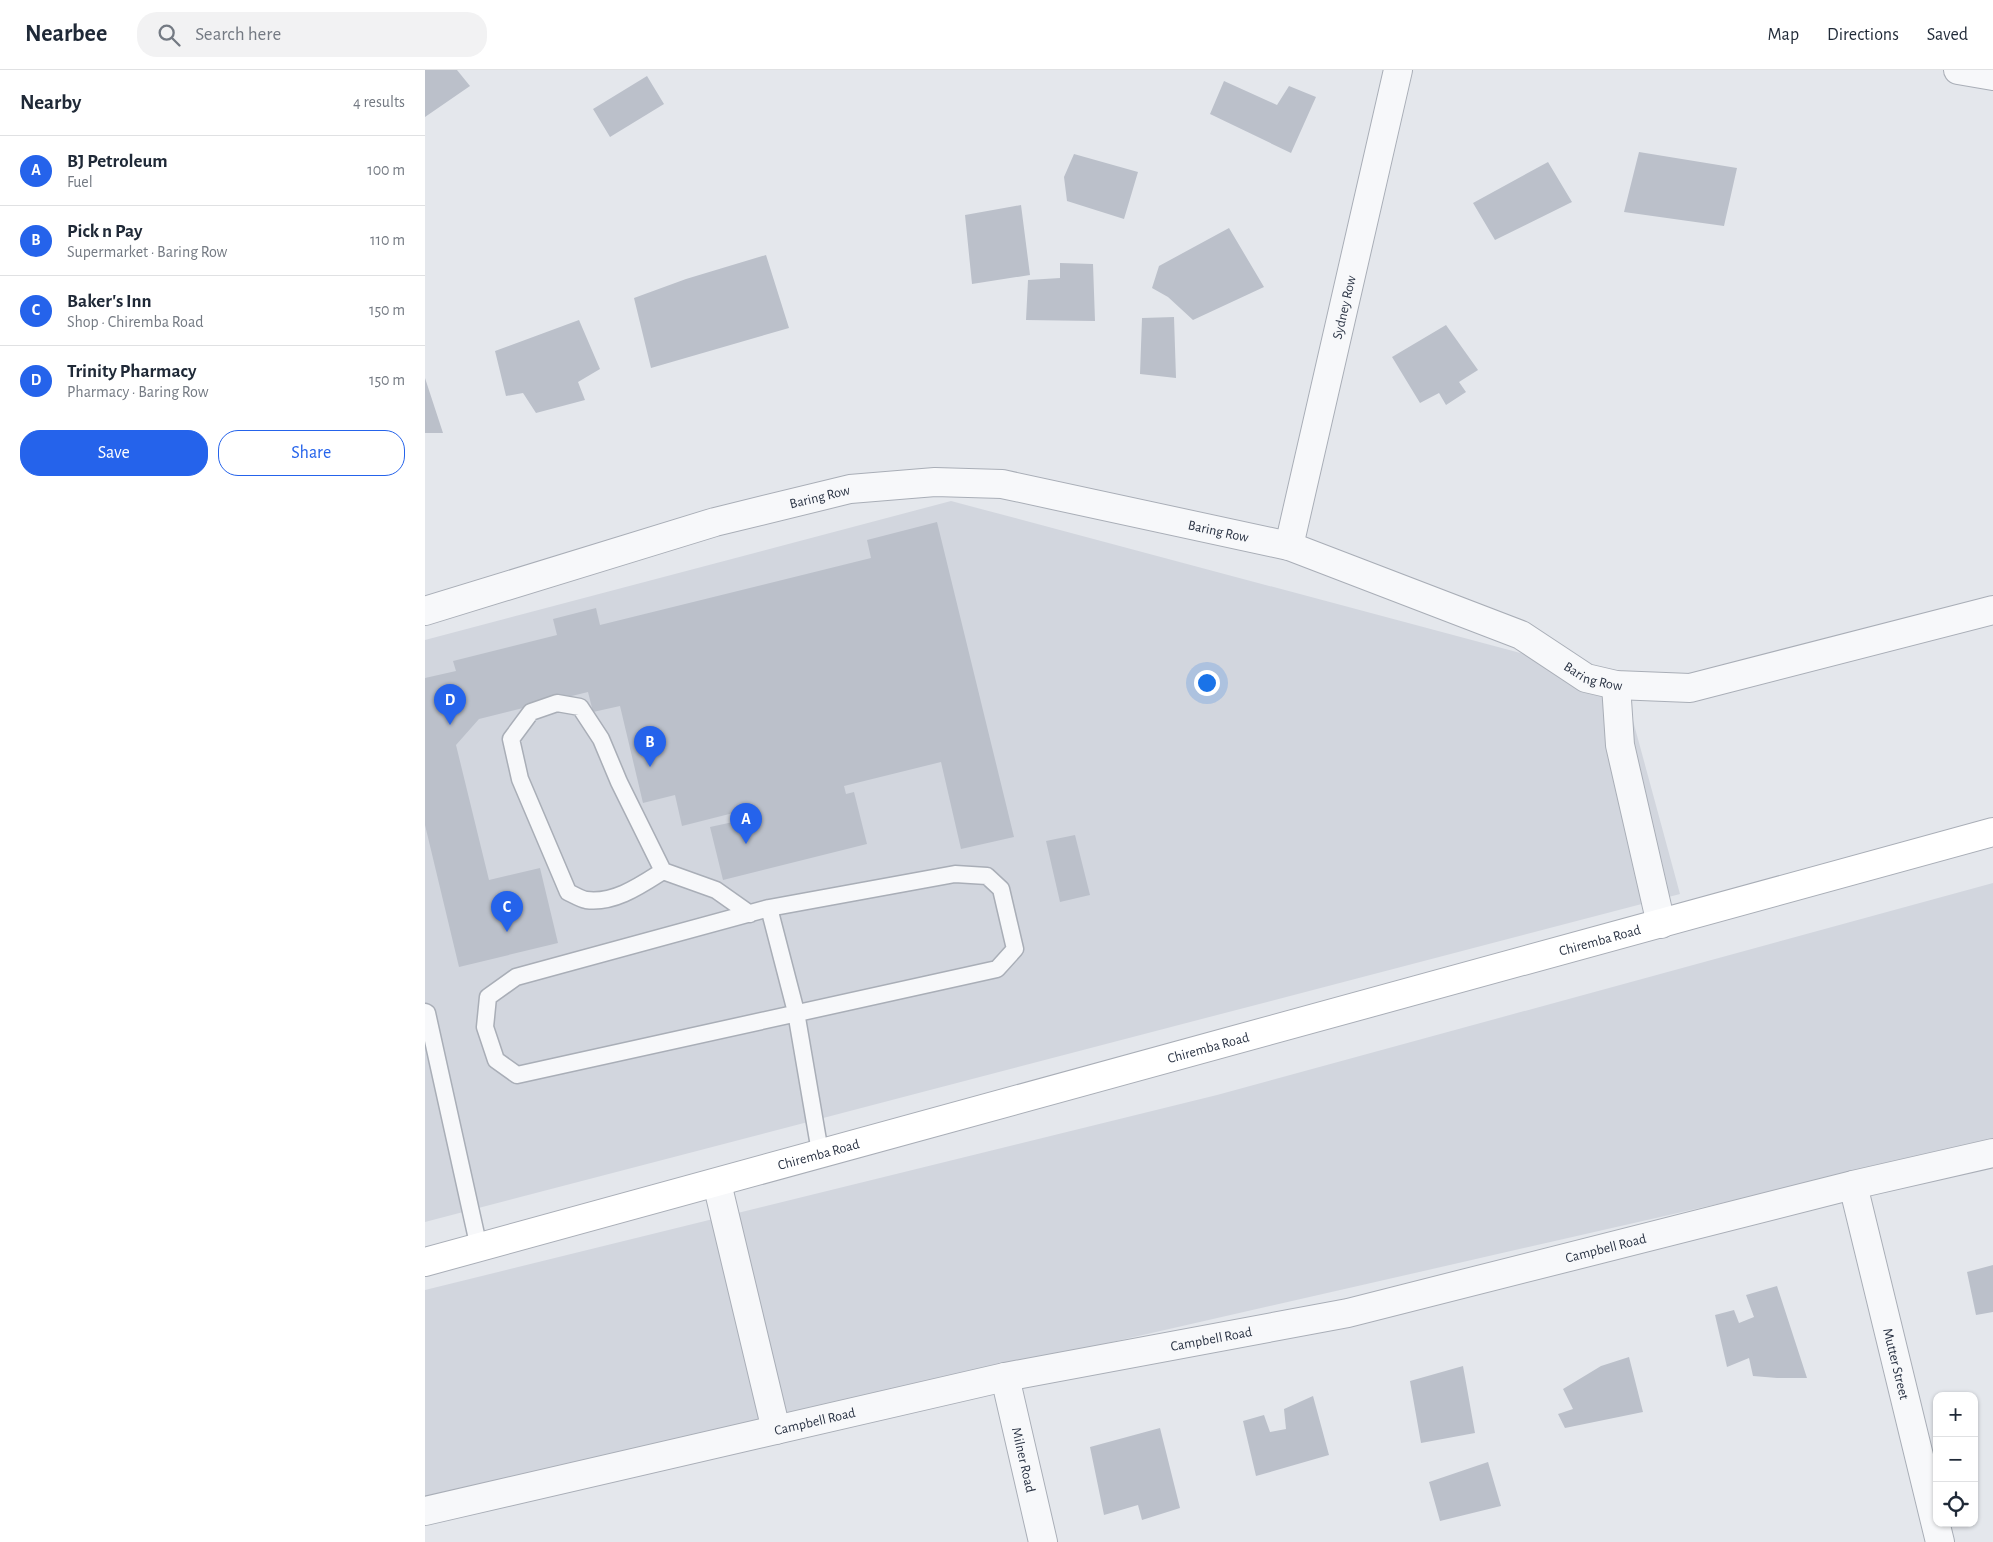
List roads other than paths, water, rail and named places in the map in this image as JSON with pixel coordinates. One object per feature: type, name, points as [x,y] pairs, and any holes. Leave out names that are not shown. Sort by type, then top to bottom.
[{"type":"main road","name":"Chiremba Road","points":[[425,1262],[717,1183],[820,1152],[1993,832]]},
{"type":"street","name":"Sydney Row","points":[[1289,546],[1398,70]]},
{"type":"street","points":[[1958,70],[1993,76]]},
{"type":"street","name":"Baring Row","points":[[425,611],[715,522],[850,489],[935,482],[1002,484],[1289,546],[1521,635],[1587,678],[1616,686],[1690,688],[1993,610]]},
{"type":"street","points":[[1616,686],[1620,744],[1661,924]]},
{"type":"street","name":"Campbell Road","points":[[425,1510],[1005,1377],[1348,1313],[1853,1185],[1993,1153]]},
{"type":"street","points":[[717,1183],[775,1430]]},
{"type":"street","name":"Mutter Street","points":[[1853,1185],[1940,1542]]},
{"type":"street","name":"Milner Road","points":[[1005,1377],[1043,1542]]},
{"type":"lane","points":[[663,871],[637,888],[607,899],[585,900],[568,892],[520,779],[511,739],[531,712],[557,703],[580,707],[601,739],[619,782],[663,871],[716,890],[750,914]]},
{"type":"lane","points":[[955,874],[987,876],[1001,888],[1015,949],[997,970],[796,1012],[517,1075],[496,1060],[485,1027],[488,997],[516,977],[769,908],[955,874]]},
{"type":"lane","points":[[769,908],[796,1012],[820,1152]]},
{"type":"lane","points":[[425,1012],[427,1013],[479,1248]]},
{"type":"place","name":"Trinity Pharmacy","points":[[450,725]]},
{"type":"place","name":"Pick n Pay","points":[[650,767]]},
{"type":"place","name":"BJ Petroleum","points":[[746,844]]},
{"type":"place","name":"Baker's Inn","points":[[507,932]]}]
